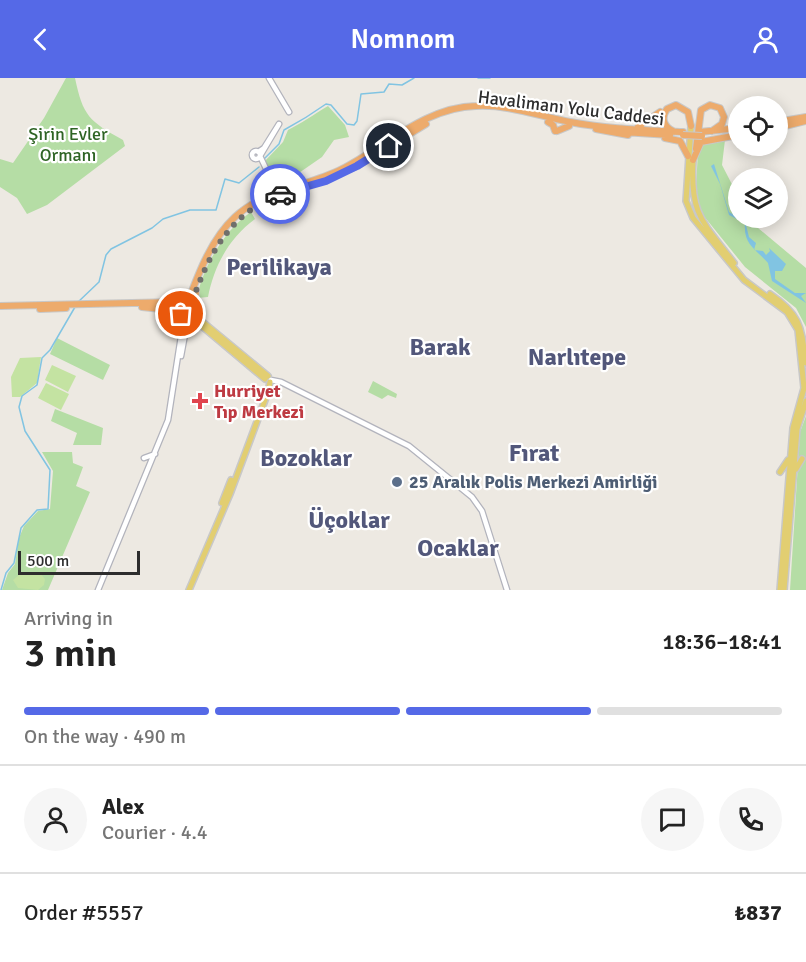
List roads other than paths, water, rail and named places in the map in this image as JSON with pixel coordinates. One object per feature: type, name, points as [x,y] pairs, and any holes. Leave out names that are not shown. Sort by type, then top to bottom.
[{"type":"highway","points":[[681,133],[668,128],[664,121],[665,111],[670,107],[676,105],[684,108],[688,112],[691,126]]},
{"type":"highway","points":[[696,149],[698,117],[701,110],[710,105],[720,108],[724,117],[722,124],[712,131]]},
{"type":"highway","name":"Havalimanı Yolu Caddesi","points":[[186,311],[195,288],[215,251],[234,223],[251,208],[276,191],[340,170],[420,123],[464,106],[494,106],[573,123],[681,133]]},
{"type":"highway","name":"Havalimanı Yolu Caddesi","points":[[276,191],[326,181],[357,166],[417,129],[450,114],[487,109],[569,126],[596,129],[701,134],[728,133]]},
{"type":"highway","points":[[633,129],[647,124],[660,112]]},
{"type":"highway","points":[[788,123],[806,120]]},
{"type":"highway","points":[[548,122],[556,131],[569,126]]},
{"type":"highway","points":[[596,129],[678,140],[691,158]]},
{"type":"highway","name":"Havalimanı Yolu Caddesi","points":[[701,134],[712,131],[728,132]]},
{"type":"highway","points":[[691,158],[705,140],[728,134]]},
{"type":"highway","points":[[0,308],[162,305],[186,311],[185,298],[195,288]]},
{"type":"highway","points":[[195,288],[195,309],[200,321]]},
{"type":"highway","points":[[162,305],[178,316],[184,330]]},
{"type":"main road","points":[[269,78],[289,112]]},
{"type":"main road","points":[[279,124],[264,148],[258,156],[279,124]]},
{"type":"main road","points":[[691,126],[692,192],[698,213],[743,275],[792,311],[801,328],[806,363]]},
{"type":"main road","points":[[258,156],[276,191]]},
{"type":"main road","points":[[691,158],[687,201],[693,218],[744,280],[787,312],[798,330],[804,388],[793,428],[790,455],[782,590]]},
{"type":"main road","points":[[98,590],[155,454],[172,403],[186,311],[268,379],[282,382],[409,446],[478,504],[507,590]]},
{"type":"main road","points":[[184,330],[189,324],[200,321]]},
{"type":"main road","points":[[187,590],[264,396],[268,379]]},
{"type":"main road","points":[[782,590],[795,446],[806,401]]},
{"type":"main road","points":[[794,474],[803,457],[795,446]]},
{"type":"main road","points":[[144,458],[155,454]]},
{"type":"main road","points":[[788,478],[780,473],[790,455]]},
{"type":"water","points":[[714,164],[728,209],[728,212],[720,184],[711,166]]},
{"type":"water","points":[[747,228],[749,237],[756,243],[754,249],[748,242],[745,230]]},
{"type":"water","points":[[769,248],[786,264],[782,271],[775,271],[775,279],[795,293],[806,293],[801,296],[806,303],[772,281],[768,263],[755,250],[763,251],[766,255],[770,251]]},
{"type":"waterway","points":[[263,160],[279,144],[284,130],[326,104],[331,105],[347,124],[354,125],[357,121],[361,94],[384,92],[389,84],[402,85],[414,78]]},
{"type":"waterway","points":[[478,78],[490,78]]},
{"type":"waterway","points":[[77,303],[99,282],[106,255],[111,249],[152,228],[163,219],[190,210],[216,210],[225,179],[239,183],[259,167]]},
{"type":"waterway","points":[[1,590],[6,573],[14,563],[21,528],[37,510],[48,509],[50,470],[25,431],[19,407],[22,396],[37,385],[42,358],[50,350],[75,307]]},
{"type":"place","name":"Hurriyet Tıp Merkezi","points":[[200,401]]},
{"type":"place","name":"25 Aralık Polis Merkezi Amirliği","points":[[397,482]]},
{"type":"district","name":"Perilikaya","points":[[279,267]]},
{"type":"district","name":"Barak","points":[[440,347]]},
{"type":"district","name":"Narlıtepe","points":[[577,357]]},
{"type":"district","name":"Fırat","points":[[534,453]]},
{"type":"district","name":"Bozoklar","points":[[306,458]]},
{"type":"district","name":"Üçoklar","points":[[349,520]]},
{"type":"district","name":"Ocaklar","points":[[458,548]]},
{"type":"park label","name":"Şirin Evler Ormanı","points":[[68,144]]}]
